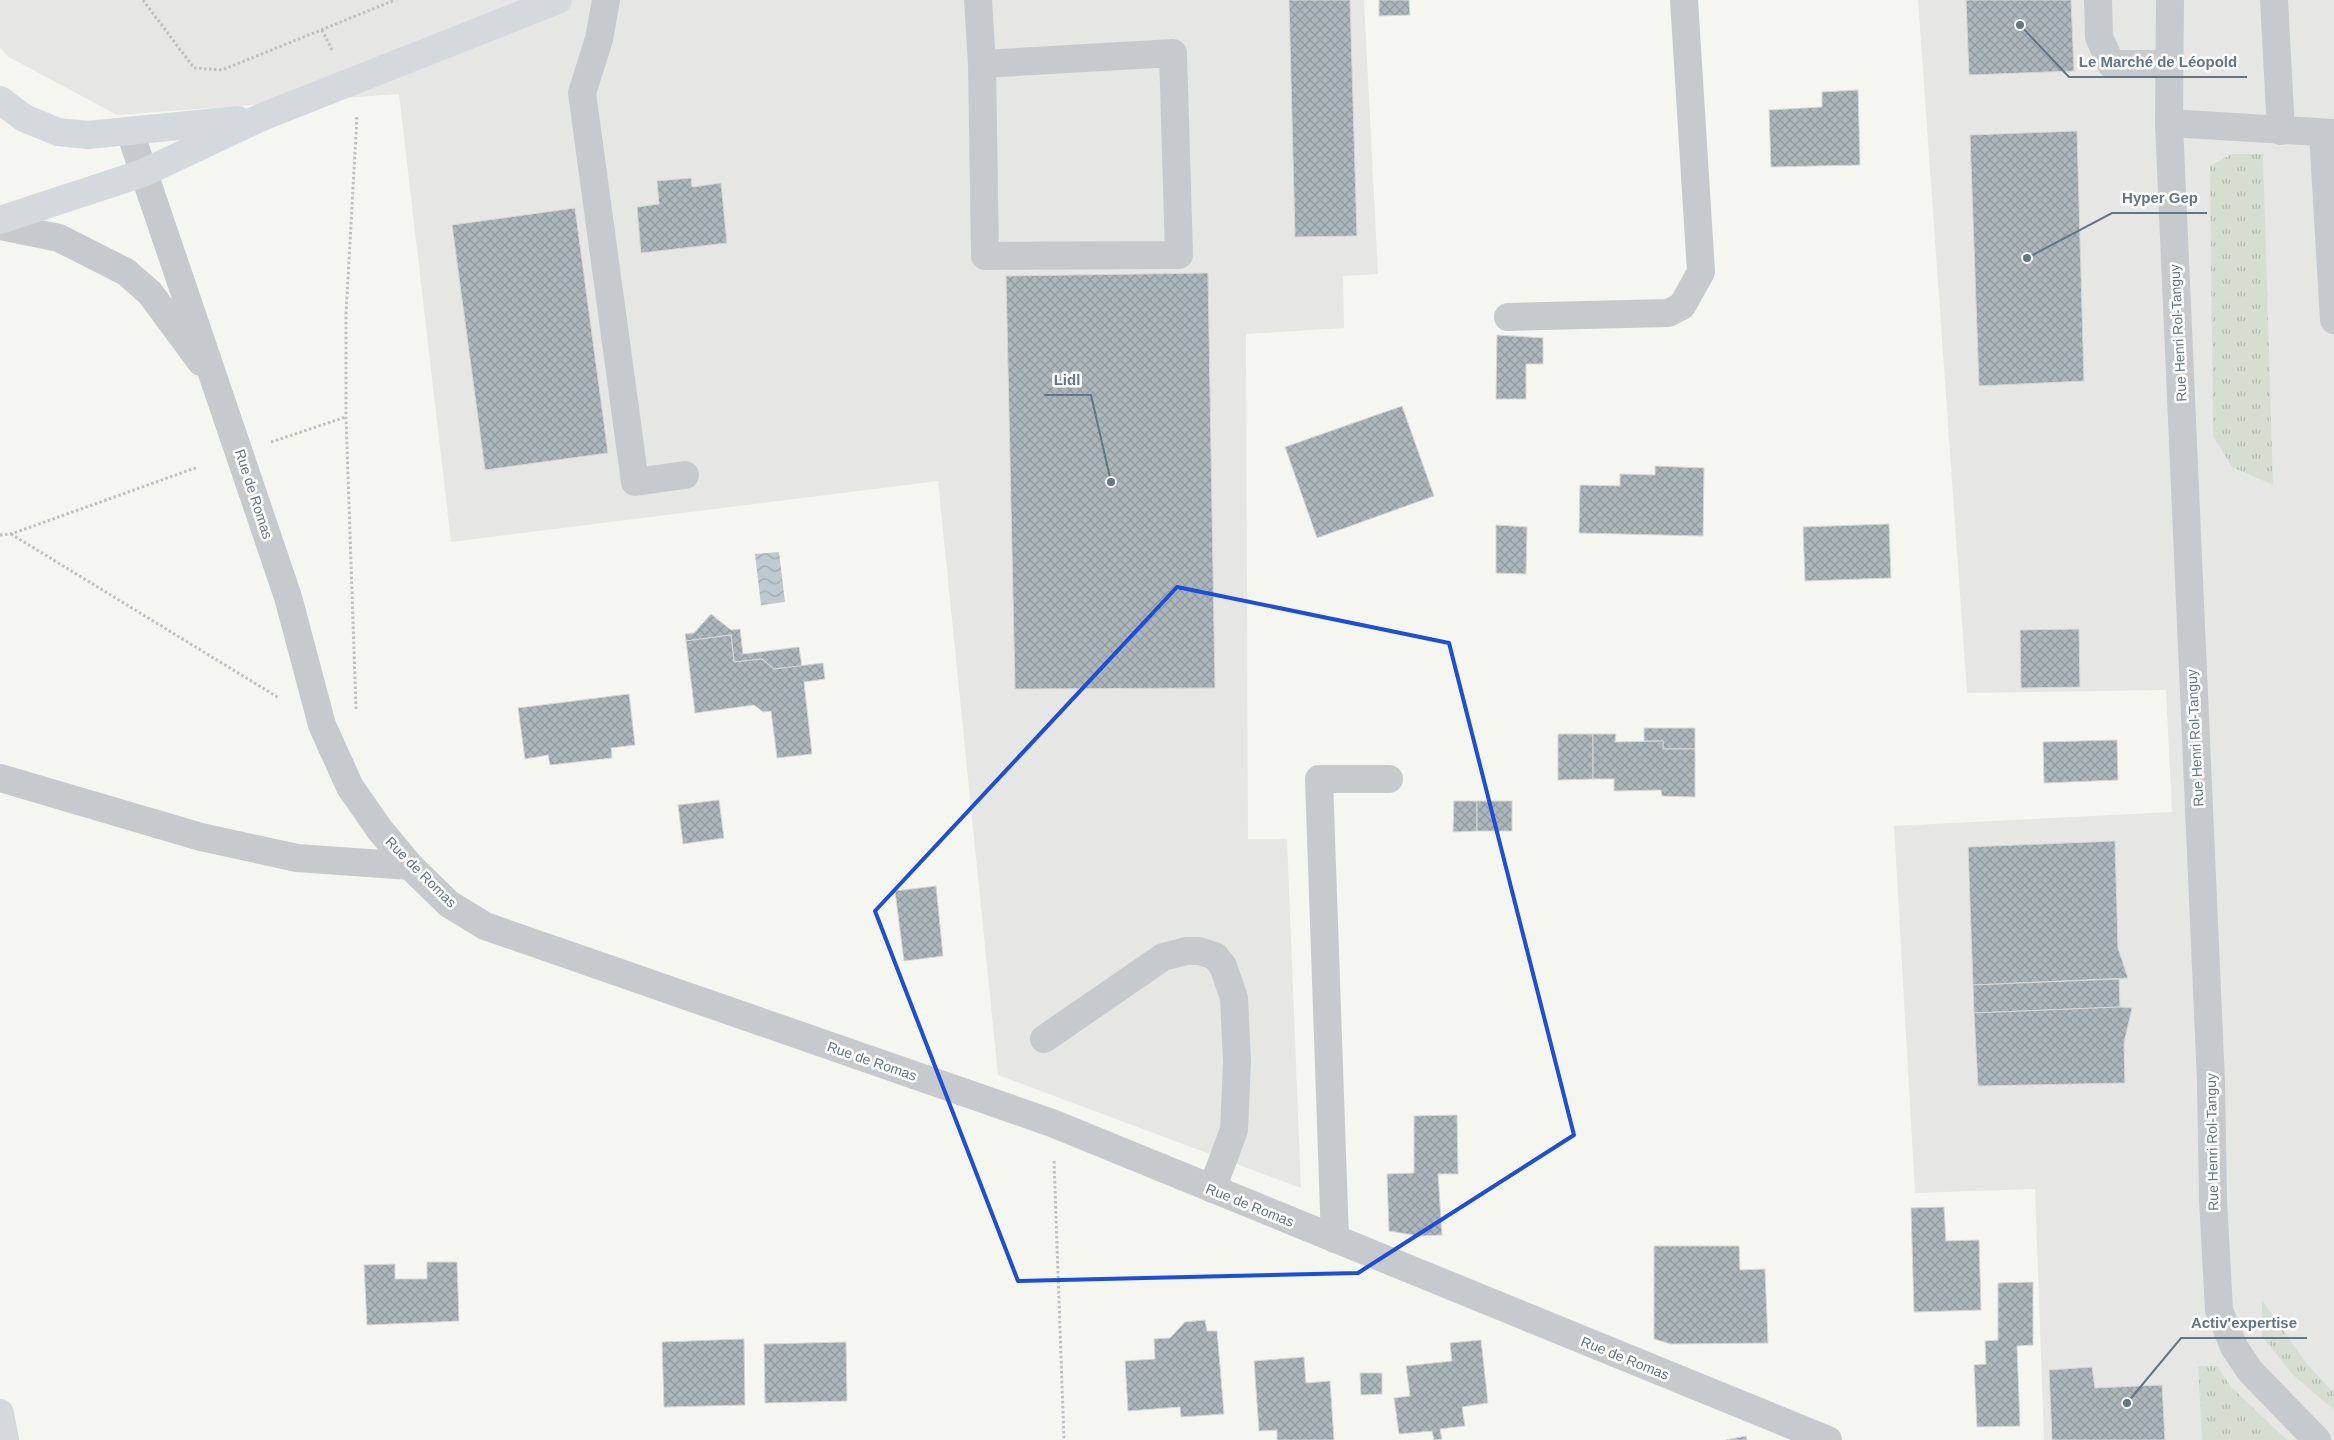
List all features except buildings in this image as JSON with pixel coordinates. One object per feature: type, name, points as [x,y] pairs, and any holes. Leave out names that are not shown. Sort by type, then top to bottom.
[{"type":"main road","points":[[0,220],[143,173],[262,117],[558,0]]},
{"type":"main road","points":[[0,100],[24,118],[58,132],[88,135],[262,117]]},
{"type":"main road","points":[[0,1413],[5,1440]]},
{"type":"street","points":[[606,0],[598,39],[582,93],[634,482],[685,475]]},
{"type":"street","points":[[978,0],[982,64],[986,256],[1179,255],[1173,53],[982,64]]},
{"type":"street","points":[[1508,317],[1668,313],[1682,306],[1701,272],[1684,0]]},
{"type":"street","points":[[2098,0],[2099,37],[2111,64],[2169,64]]},
{"type":"street","name":"Rue Henri Rol-Tanguy","points":[[2170,0],[2168,123],[2211,1082],[2213,1199],[2219,1310],[2234,1347],[2250,1371],[2317,1440]]},
{"type":"street","points":[[2274,0],[2281,131]]},
{"type":"street","points":[[2168,123],[2329,133],[2334,320]]},
{"type":"street","name":"Rue de Romas","points":[[130,132],[218,386],[288,597],[322,725],[350,787],[380,830],[410,866],[449,904],[485,926],[1052,1123],[1828,1440]]},
{"type":"street","points":[[0,226],[59,238],[126,272],[150,293],[218,386]]},
{"type":"street","points":[[0,778],[201,836],[298,858],[410,866]]},
{"type":"street","points":[[1335,1240],[1319,778],[1389,779]]},
{"type":"street","points":[[1044,1039],[1163,956],[1186,951],[1215,956],[1223,966],[1234,998],[1237,1062],[1234,1130],[1212,1189]]},
{"type":"path","points":[[143,0],[194,68],[222,70],[395,0]]},
{"type":"path","points":[[322,30],[349,83],[358,118],[346,314],[346,417],[356,710]]},
{"type":"path","points":[[262,445],[346,417]]},
{"type":"path","points":[[0,536],[11,534],[198,467]]},
{"type":"path","points":[[11,534],[322,725]]},
{"type":"path","points":[[1052,1123],[1064,1440]]},
{"type":"highlighted area","points":[[1177,587],[1449,643],[1574,1135],[1358,1273],[1018,1281],[875,911]]},
{"type":"shaded area","points":[[0,0],[1364,0],[1378,274],[1343,276],[1344,328],[1246,334],[1248,839],[1287,839],[1301,1188],[998,1075],[938,481],[451,542],[399,94],[117,115],[7,56],[0,47]]},
{"type":"shaded area","points":[[1918,0],[2334,0],[2334,1440],[2044,1440],[2035,1189],[1915,1193],[1894,826],[2172,812],[2166,690],[1967,693]]},
{"type":"green space","points":[[2232,154],[2263,154],[2273,485],[2232,467],[2213,436],[2210,166]]},
{"type":"green space","points":[[2262,1300],[2307,1364],[2331,1390],[2334,1390],[2334,1410],[2293,1375],[2262,1336]]},
{"type":"green space","points":[[2198,1366],[2217,1366],[2231,1387],[2287,1440],[2202,1440]]},
{"type":"water","points":[[779,552],[785,602],[761,605],[755,554]]},
{"type":"place","name":"Le Marché de Léopold","points":[[2020,25]]},
{"type":"place","name":"Hyper Gep","points":[[2027,258]]},
{"type":"place","name":"Lidl","points":[[1111,482]]},
{"type":"place","name":"Activ'expertise","points":[[2127,1403]]}]
